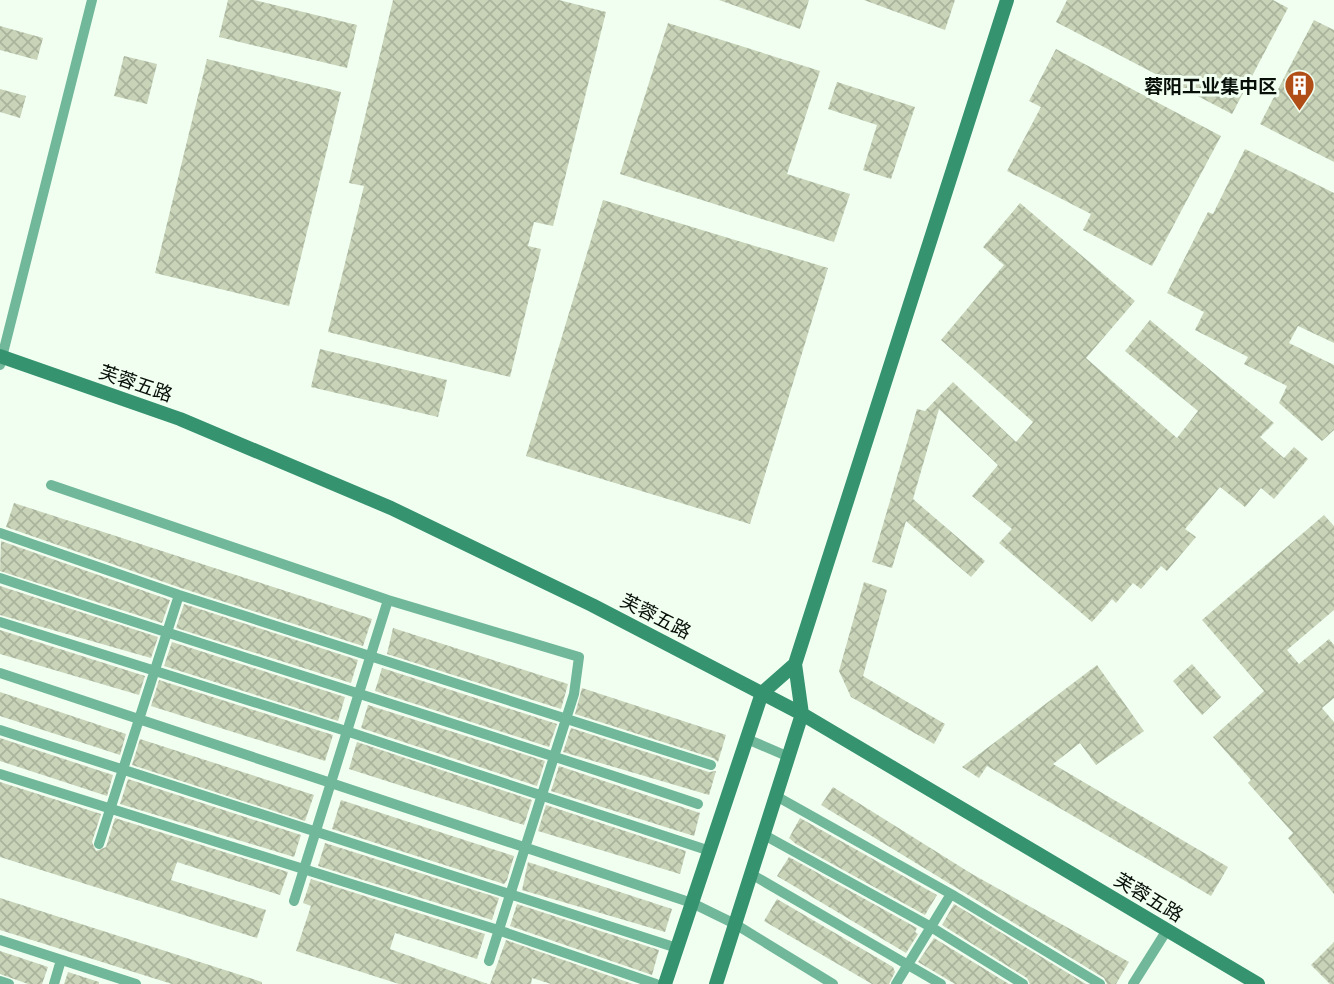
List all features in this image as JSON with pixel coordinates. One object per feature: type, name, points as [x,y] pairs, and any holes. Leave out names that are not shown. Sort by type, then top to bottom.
[{"type":"street","points":[[1,359],[92,0]]},
{"type":"street","points":[[716,984],[802,714],[795,664],[1007,0]]},
{"type":"street","name":"芙蓉五路","points":[[1,359],[180,419],[391,508],[592,605],[802,714],[1258,984]]},
{"type":"street","points":[[51,485],[388,600],[579,657],[574,694],[489,961]]},
{"type":"street","points":[[0,533],[179,595],[711,765]]},
{"type":"street","points":[[0,578],[358,696],[432,715],[698,804]]},
{"type":"street","points":[[99,844],[179,595]]},
{"type":"street","points":[[293,901],[388,600]]},
{"type":"street","points":[[0,622],[710,851]]},
{"type":"street","points":[[665,984],[762,693],[795,664]]},
{"type":"street","points":[[0,673],[692,903],[735,924],[833,984]]},
{"type":"street","points":[[0,730],[677,948]]},
{"type":"street","points":[[747,739],[789,757]]},
{"type":"street","points":[[0,775],[110,811],[304,868],[656,984]]},
{"type":"street","points":[[776,796],[951,894],[1100,984]]},
{"type":"street","points":[[764,835],[931,927],[1023,984]]},
{"type":"street","points":[[751,874],[941,984]]},
{"type":"street","points":[[896,984],[951,894]]},
{"type":"street","points":[[1133,984],[1167,930]]},
{"type":"street","points":[[0,940],[136,984]]},
{"type":"street","points":[[54,984],[61,960]]},
{"type":"street","points":[[0,981],[9,984]]},
{"type":"building","points":[[228,0],[254,0],[357,25],[347,68],[219,37]]},
{"type":"building","points":[[393,0],[559,0],[606,12],[553,226],[534,222],[528,246],[541,249],[510,377],[328,332],[364,186],[349,183]]},
{"type":"building","points":[[719,0],[809,0],[800,29]]},
{"type":"building","points":[[864,0],[955,0],[945,30]]},
{"type":"building","points":[[1067,0],[1273,0],[1288,8],[1232,114],[1056,22]]},
{"type":"building","name":"蓉阳工业集中区","points":[[1314,20],[1334,30],[1334,162],[1260,124]]},
{"type":"building","points":[[668,23],[820,71],[787,174],[850,194],[834,242],[620,174]]},
{"type":"building","points":[[0,26],[43,38],[37,60],[0,50]]},
{"type":"building","points":[[1056,49],[1221,136],[1152,266],[1083,230],[1091,214],[1007,171],[1041,107],[1029,101]]},
{"type":"building","points":[[124,56],[157,64],[147,104],[114,96]]},
{"type":"building","points":[[207,59],[341,92],[289,306],[155,273]]},
{"type":"building","points":[[837,82],[915,107],[891,179],[863,170],[877,125],[828,109]]},
{"type":"building","points":[[0,89],[26,96],[20,118],[0,112]]},
{"type":"building","points":[[1245,149],[1334,193],[1334,343],[1298,326],[1289,343],[1334,365],[1334,430],[1322,441],[1279,403],[1287,386],[1244,364],[1248,357],[1195,330],[1204,312],[1167,293],[1208,212],[1213,214]]},
{"type":"building","points":[[603,200],[828,268],[750,524],[526,456]]},
{"type":"building","points":[[1020,203],[1135,301],[1086,358],[1177,438],[1198,411],[1125,351],[1150,320],[1274,423],[1260,437],[1284,458],[1294,447],[1308,459],[1274,499],[1261,488],[1245,507],[1220,487],[1185,529],[1196,537],[1167,571],[1161,566],[1141,589],[1133,583],[1116,603],[1112,599],[1092,622],[999,543],[1012,529],[972,496],[998,465],[939,409],[913,499],[985,561],[971,577],[906,521],[892,568],[872,562],[917,409],[925,411],[953,382],[1016,442],[1033,422],[941,340],[1004,265],[983,247]]},
{"type":"building","points":[[320,349],[447,380],[438,417],[311,387]]},
{"type":"building","points":[[14,503],[372,619],[363,646],[181,588],[6,527]]},
{"type":"building","points":[[1324,515],[1334,526],[1334,610],[1287,650],[1299,664],[1329,639],[1334,645],[1334,698],[1322,708],[1334,722],[1334,894],[1288,838],[1293,833],[1248,783],[1251,780],[1213,737],[1264,691],[1202,620]]},
{"type":"building","points":[[1,541],[170,600],[162,623],[0,571]]},
{"type":"building","points":[[864,582],[887,590],[863,676],[945,724],[934,744],[851,697],[839,671]]},
{"type":"building","points":[[0,586],[158,637],[151,658],[0,615]]},
{"type":"building","points":[[184,604],[358,660],[351,683],[176,628]]},
{"type":"building","points":[[393,628],[568,684],[561,709],[387,654]]},
{"type":"building","points":[[0,630],[145,676],[139,695],[0,654]]},
{"type":"building","points":[[172,642],[345,697],[338,721],[164,666]]},
{"type":"building","points":[[1192,664],[1221,697],[1202,715],[1173,681]]},
{"type":"building","points":[[1097,665],[1144,731],[1096,765],[1080,743],[1053,764],[1228,867],[1211,896],[987,766],[979,778],[962,767]]},
{"type":"building","points":[[382,668],[557,724],[549,747],[375,691]]},
{"type":"building","points":[[159,680],[333,735],[325,761],[151,706]]},
{"type":"building","points":[[582,688],[726,735],[718,762],[713,758],[575,714]]},
{"type":"building","points":[[0,692],[126,734],[120,755],[0,716]]},
{"type":"building","points":[[368,705],[545,761],[537,786],[361,728]]},
{"type":"building","points":[[571,728],[709,772],[716,771],[709,795],[563,752]]},
{"type":"building","points":[[0,738],[113,775],[107,796],[0,761]]},
{"type":"building","points":[[140,739],[314,795],[305,821],[132,765]]},
{"type":"building","points":[[357,742],[532,800],[524,825],[349,769]]},
{"type":"building","points":[[559,766],[700,813],[694,836],[551,791]]},
{"type":"building","points":[[128,779],[301,835],[294,857],[120,804]]},
{"type":"building","points":[[0,782],[101,814],[92,842],[96,851],[106,847],[115,818],[288,872],[280,895],[177,862],[171,880],[266,910],[257,938],[0,857]]},
{"type":"building","points":[[833,787],[972,874],[1129,962],[1116,984],[1107,984],[1104,978],[821,805]]},
{"type":"building","points":[[341,800],[514,856],[507,880],[504,884],[332,829]]},
{"type":"building","points":[[546,805],[686,851],[680,874],[538,831]]},
{"type":"building","points":[[800,818],[937,895],[925,915],[796,844],[789,838]]},
{"type":"building","points":[[325,843],[499,898],[492,920],[318,866]]},
{"type":"building","points":[[789,857],[917,928],[915,932],[918,934],[906,953],[777,876]]},
{"type":"building","points":[[528,862],[672,909],[665,932],[522,890]]},
{"type":"building","points":[[311,879],[485,934],[477,959],[395,933],[390,949],[488,984],[399,984],[296,951],[311,906],[303,903]]},
{"type":"building","points":[[0,898],[262,984],[172,984],[0,930]]},
{"type":"building","points":[[777,899],[893,967],[895,972],[889,984],[872,984],[764,921]]},
{"type":"building","points":[[517,904],[659,950],[652,975],[510,926]]},
{"type":"building","points":[[954,904],[1086,984],[1030,984],[1027,978],[942,925]]},
{"type":"building","points":[[934,938],[1009,984],[955,984],[918,962]]},
{"type":"building","points":[[506,940],[633,984],[551,984],[532,978],[531,984],[490,984]]},
{"type":"building","points":[[1334,942],[1334,984],[1330,984],[1311,965]]},
{"type":"building","points":[[0,951],[48,967],[42,984],[28,984],[0,974]]},
{"type":"building","points":[[68,972],[99,982],[99,984],[64,984]]},
{"type":"place","name":"蓉阳工业集中区","points":[[1300,113]]}]
